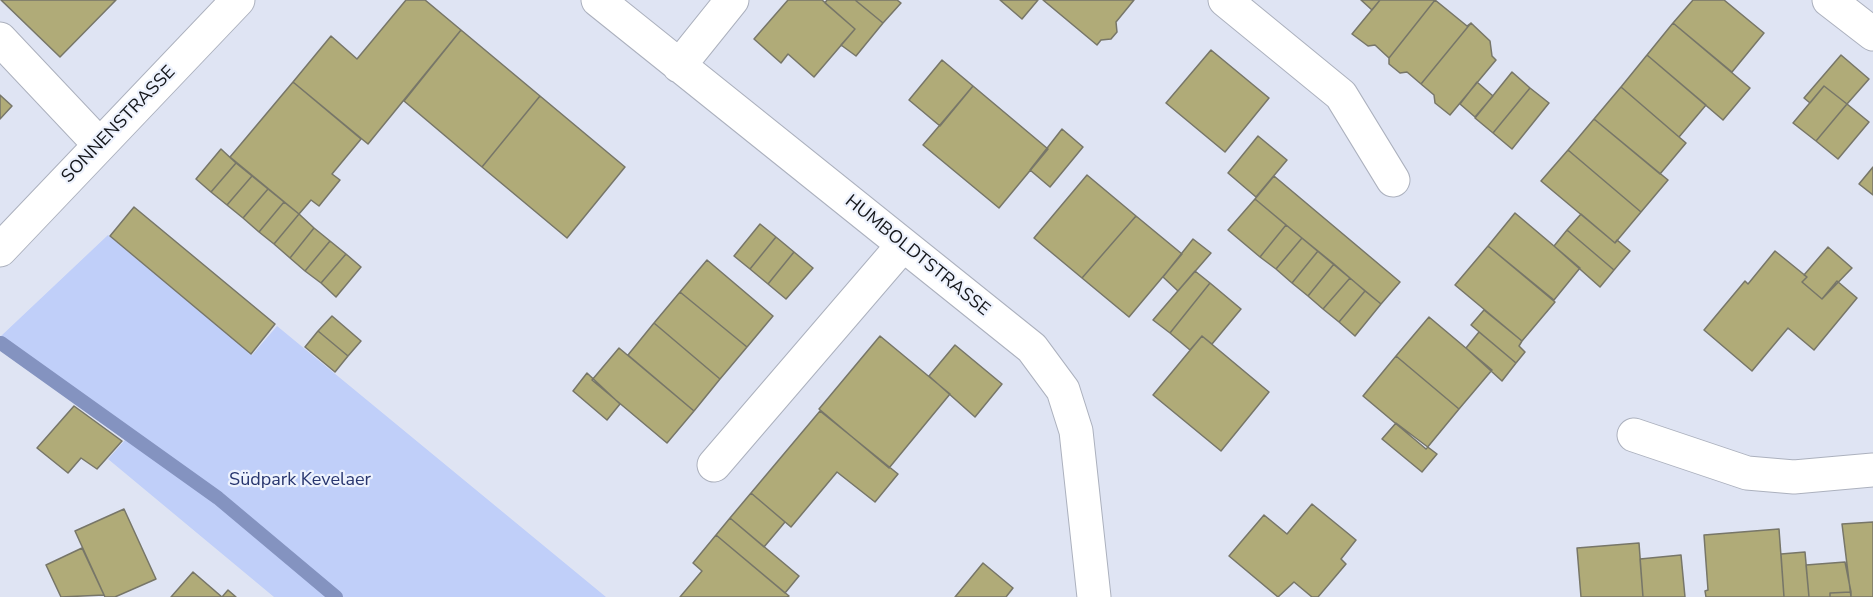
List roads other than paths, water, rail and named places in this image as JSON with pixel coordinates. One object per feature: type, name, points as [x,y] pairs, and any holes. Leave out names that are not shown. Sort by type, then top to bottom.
[{"type":"street","name":"SONNENSTRASSE","points":[[0,250],[238,0]]},
{"type":"street","name":"HUMBOLDTSTRASSE","points":[[598,0],[1032,348],[1063,390],[1076,431],[1094,597]]},
{"type":"street","points":[[679,66],[732,0]]},
{"type":"street","points":[[1225,0],[1341,95],[1393,180]]},
{"type":"street","points":[[1829,0],[1873,34]]},
{"type":"street","points":[[0,39],[99,144]]},
{"type":"street","points":[[714,465],[903,245]]},
{"type":"street","points":[[1634,435],[1747,473],[1794,477],[1873,470]]},
{"type":"waterway","points":[[1,343],[218,498],[336,597]]},
{"type":"park label","name":"Südpark Kevelaer","points":[[300,481]]}]
